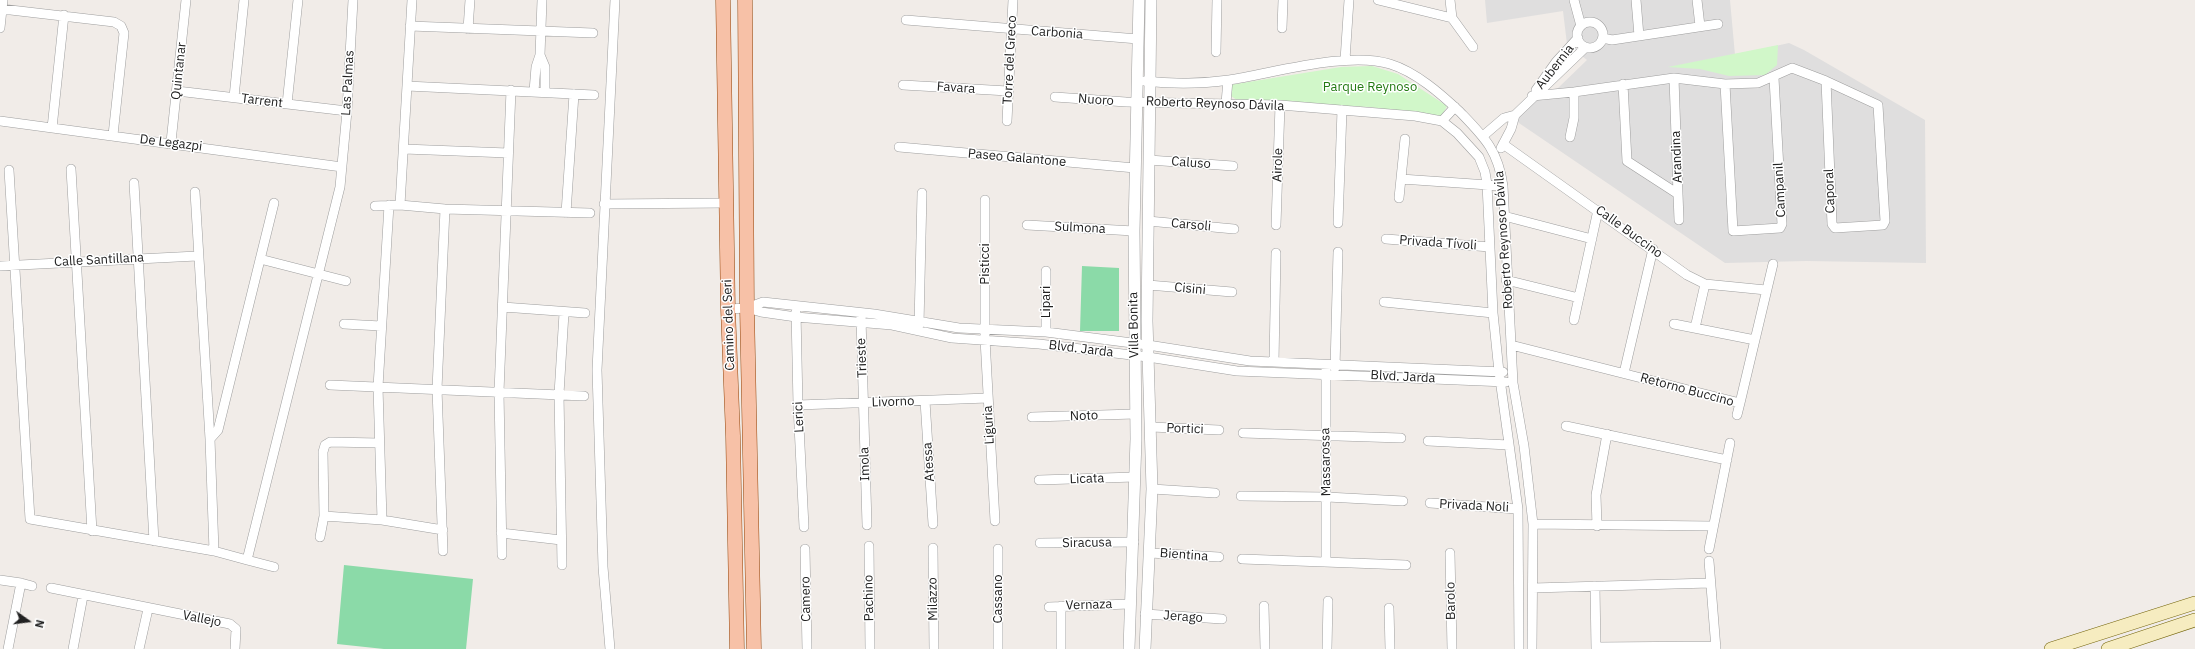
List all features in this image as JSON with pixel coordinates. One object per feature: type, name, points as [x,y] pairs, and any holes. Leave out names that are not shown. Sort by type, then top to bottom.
[{"type":"main road","name":"Camino del Seri","points":[[723,0],[728,309],[733,436],[737,649]]},
{"type":"main road","name":"Camino del Seri","points":[[745,0],[747,308],[752,452],[754,649]]},
{"type":"main road","points":[[733,436],[752,452]]},
{"type":"main road","points":[[2051,649],[2195,603]]},
{"type":"main road","points":[[2108,649],[2195,620]]},
{"type":"street","name":"Quintanar","points":[[172,142],[186,0]]},
{"type":"street","points":[[234,97],[244,0]]},
{"type":"street","points":[[287,104],[298,0]]},
{"type":"street","name":"Las Palmas","points":[[247,560],[340,187],[347,111],[353,0]]},
{"type":"street","points":[[400,204],[412,0]]},
{"type":"street","points":[[468,29],[470,0]]},
{"type":"street","points":[[534,91],[536,67],[540,55],[542,0]]},
{"type":"street","points":[[610,649],[603,567],[597,370],[615,0]]},
{"type":"street","name":"Torre del Greco","points":[[1007,121],[1013,0]]},
{"type":"street","name":"Villa Bonita","points":[[1129,649],[1129,604],[1134,542],[1134,231],[1140,0]]},
{"type":"street","name":"Villa Bonita","points":[[1145,649],[1145,614],[1150,552],[1152,489],[1148,357],[1148,221],[1152,0]]},
{"type":"street","points":[[1216,52],[1217,0]]},
{"type":"street","points":[[1282,28],[1283,0]]},
{"type":"street","points":[[1345,60],[1349,0]]},
{"type":"street","points":[[1378,0],[1452,18]]},
{"type":"street","points":[[1450,0],[1452,18],[1473,46]]},
{"type":"street","points":[[1574,0],[1581,26]]},
{"type":"street","points":[[1636,0],[1639,36]]},
{"type":"street","points":[[1697,0],[1700,26]]},
{"type":"street","points":[[0,28],[3,4],[114,22],[123,29],[113,135]]},
{"type":"street","points":[[52,128],[64,15]]},
{"type":"street","name":"Carbonia","points":[[906,20],[1012,30],[1138,39]]},
{"type":"street","points":[[1589,22],[1594,22],[1602,28],[1603,38],[1596,46],[1586,46],[1578,38],[1578,32],[1581,26],[1589,22]]},
{"type":"street","points":[[1603,38],[1612,40],[1718,24]]},
{"type":"street","points":[[410,26],[593,33]]},
{"type":"street","name":"Aubernia","points":[[1532,96],[1556,62],[1578,38]]},
{"type":"street","name":"Aubernia","points":[[1483,136],[1504,118],[1514,115],[1532,96],[1563,70],[1586,46]]},
{"type":"street","points":[[540,55],[545,67],[545,92]]},
{"type":"street","name":"Roberto Reynoso Dávila","points":[[1138,80],[1200,83],[1228,80],[1345,60],[1374,61],[1402,69],[1430,87],[1455,107],[1483,136],[1496,156],[1500,167],[1513,382],[1538,524],[1533,588],[1532,649]]},
{"type":"street","points":[[1532,96],[1574,92],[1674,78],[1726,84],[1758,82],[1774,78],[1792,68],[1826,81]]},
{"type":"street","name":"Arandina","points":[[1674,78],[1678,194]]},
{"type":"street","name":"Campanil","points":[[1726,84],[1733,231],[1780,228],[1782,224],[1774,78]]},
{"type":"street","points":[[1226,103],[1228,80]]},
{"type":"street","name":"Caporal","points":[[1826,81],[1878,105],[1885,223],[1835,228],[1832,224],[1826,81]]},
{"type":"street","name":"Arandina","points":[[1623,84],[1627,161],[1678,194]]},
{"type":"street","name":"Favara","points":[[903,85],[1008,91]]},
{"type":"street","points":[[407,86],[594,95]]},
{"type":"street","points":[[502,556],[499,392],[511,90]]},
{"type":"street","name":"Tarrent","points":[[177,91],[347,111]]},
{"type":"street","points":[[1570,137],[1574,118],[1574,92]]},
{"type":"street","points":[[566,213],[574,94]]},
{"type":"street","name":"Nuoro","points":[[1055,97],[1137,102]]},
{"type":"street","name":"Roberto Reynoso Dávila","points":[[1137,102],[1150,101],[1280,105],[1415,116],[1442,121],[1457,133],[1478,157],[1485,172],[1482,184],[1490,247],[1493,313],[1500,382],[1518,509],[1519,649]]},
{"type":"street","name":"Airole","points":[[1276,225],[1280,105]]},
{"type":"street","points":[[1442,121],[1455,107]]},
{"type":"street","points":[[1338,223],[1342,110]]},
{"type":"street","name":"Aubernia","points":[[1496,156],[1511,129],[1514,115]]},
{"type":"street","name":"De Legazpi","points":[[0,121],[172,142],[342,167]]},
{"type":"street","points":[[1400,198],[1405,139]]},
{"type":"street","name":"Calle Buccino","points":[[1503,144],[1653,249],[1678,269],[1705,284],[1766,290]]},
{"type":"street","name":"Paseo Galantone","points":[[899,147],[1135,168]]},
{"type":"street","points":[[404,148],[508,153]]},
{"type":"street","name":"Caluso","points":[[1149,160],[1233,166]]},
{"type":"street","points":[[71,169],[92,532]]},
{"type":"street","points":[[9,170],[16,265],[30,519],[92,532],[214,551],[274,567]]},
{"type":"street","points":[[1401,179],[1502,186]]},
{"type":"street","points":[[134,183],[154,541]]},
{"type":"street","points":[[195,192],[197,256],[210,439],[214,551]]},
{"type":"street","points":[[919,331],[922,193]]},
{"type":"street","points":[[1678,194],[1679,220]]},
{"type":"street","name":"Pisticci","points":[[985,200],[985,328]]},
{"type":"street","points":[[604,204],[727,202]]},
{"type":"street","points":[[210,439],[218,430],[274,203]]},
{"type":"street","points":[[375,206],[400,204],[446,209],[590,214]]},
{"type":"street","points":[[382,520],[378,387],[389,205]]},
{"type":"street","points":[[443,551],[436,389],[446,209]]},
{"type":"street","points":[[1574,320],[1598,210]]},
{"type":"street","points":[[1504,216],[1592,239]]},
{"type":"street","name":"Carsoli","points":[[1148,221],[1234,229]]},
{"type":"street","name":"Sulmona","points":[[1027,225],[1134,231]]},
{"type":"street","name":"Privada Tívoli","points":[[1386,239],[1490,247]]},
{"type":"street","name":"Retorno Buccino","points":[[1624,373],[1653,249]]},
{"type":"street","name":"Massarossa","points":[[1326,560],[1327,497],[1325,435],[1338,252]]},
{"type":"street","points":[[1274,358],[1276,253]]},
{"type":"street","name":"Calle Santillana","points":[[0,266],[197,256]]},
{"type":"street","points":[[260,259],[346,281]]},
{"type":"street","points":[[1740,403],[1773,264]]},
{"type":"street","name":"Lipari","points":[[1046,272],[1046,332]]},
{"type":"street","points":[[1506,280],[1579,298]]},
{"type":"street","points":[[1696,328],[1705,284]]},
{"type":"street","name":"Cisini","points":[[1148,285],[1232,292]]},
{"type":"street","name":"Blvd. Jarda","points":[[747,308],[763,302],[919,320],[959,328],[1046,332],[1148,345],[1234,359],[1274,358],[1330,364],[1512,372]]},
{"type":"street","points":[[1384,302],[1493,313]]},
{"type":"street","points":[[502,307],[564,313],[584,313]]},
{"type":"street","name":"Lerici","points":[[797,307],[798,405],[804,527]]},
{"type":"street","points":[[728,309],[747,308]]},
{"type":"street","name":"Blvd. Jarda","points":[[747,308],[761,312],[796,317],[892,325],[952,338],[1039,344],[1135,355],[1237,371],[1513,382]]},
{"type":"street","points":[[562,565],[559,394],[564,313]]},
{"type":"street","name":"Trieste","points":[[861,313],[860,323],[864,403]]},
{"type":"street","points":[[344,324],[381,326]]},
{"type":"street","points":[[1674,324],[1755,340]]},
{"type":"street","name":"Liguria","points":[[985,328],[995,521]]},
{"type":"street","name":"Retorno Buccino","points":[[1511,345],[1740,403],[1737,415]]},
{"type":"street","points":[[330,385],[584,396]]},
{"type":"street","name":"Livorno","points":[[798,405],[988,398]]},
{"type":"street","name":"Atessa","points":[[926,401],[933,524]]},
{"type":"street","name":"Imola","points":[[864,403],[867,525]]},
{"type":"street","name":"Noto","points":[[1032,417],[1135,414]]},
{"type":"street","points":[[1566,426],[1727,460]]},
{"type":"street","name":"Portici","points":[[1151,427],[1219,430]]},
{"type":"street","points":[[1243,433],[1401,438]]},
{"type":"street","points":[[1597,526],[1596,495],[1607,434]]},
{"type":"street","points":[[1428,441],[1509,445]]},
{"type":"street","points":[[320,537],[324,516],[323,452],[325,445],[330,442],[379,443]]},
{"type":"street","points":[[1709,548],[1712,526],[1730,443]]},
{"type":"street","name":"Licata","points":[[1039,480],[1135,477]]},
{"type":"street","points":[[1152,489],[1215,493]]},
{"type":"street","points":[[1241,496],[1327,497],[1403,501]]},
{"type":"street","name":"Privada Noli","points":[[1430,503],[1518,509]]},
{"type":"street","points":[[324,516],[382,520],[443,530]]},
{"type":"street","points":[[1538,524],[1597,526],[1712,526]]},
{"type":"street","points":[[501,533],[561,540]]},
{"type":"street","name":"Siracusa","points":[[1040,543],[1134,542]]},
{"type":"street","name":"Pachino","points":[[868,546],[870,649]]},
{"type":"street","name":"Milazzo","points":[[933,548],[934,649]]},
{"type":"street","name":"Camero","points":[[805,549],[807,649]]},
{"type":"street","name":"Cassano","points":[[998,549],[998,649]]},
{"type":"street","name":"Bientina","points":[[1150,552],[1219,557]]},
{"type":"street","name":"Barolo","points":[[1450,553],[1452,649]]},
{"type":"street","points":[[1242,559],[1326,560],[1406,565]]},
{"type":"street","points":[[1594,586],[1596,648],[1716,647],[1709,560]]},
{"type":"street","points":[[0,580],[32,586]]},
{"type":"street","points":[[1533,588],[1710,583]]},
{"type":"street","points":[[8,649],[21,584]]},
{"type":"street","points":[[51,588],[148,609],[139,649]]},
{"type":"street","points":[[73,649],[83,596]]},
{"type":"street","points":[[1327,649],[1328,601]]},
{"type":"street","name":"Vernaza","points":[[1049,606],[1129,604]]},
{"type":"street","points":[[1061,606],[1061,649]]},
{"type":"street","points":[[1264,606],[1265,649]]},
{"type":"street","points":[[1389,608],[1390,649]]},
{"type":"street","name":"Vallejo","points":[[148,609],[233,626],[236,632],[235,649]]},
{"type":"street","name":"Jerago","points":[[1145,614],[1222,619]]},
{"type":"shaded area","points":[[1485,0],[1730,0],[1735,55],[1789,43],[1804,50],[1925,120],[1926,263],[1806,261],[1725,263],[1513,119],[1541,93],[1558,88],[1587,60],[1567,44],[1563,11],[1487,23]]},
{"type":"green space","points":[[1778,45],[1777,65],[1765,75],[1729,76],[1700,69],[1668,67]]},
{"type":"green space","name":"Parque Reynoso","points":[[1372,66],[1398,74],[1447,106],[1441,117],[1370,107],[1240,102],[1231,96],[1230,85],[1341,67]]},
{"type":"green space","points":[[1082,266],[1119,268],[1119,331],[1080,331]]},
{"type":"green space","points":[[344,565],[473,579],[466,649],[384,649],[337,644]]}]
